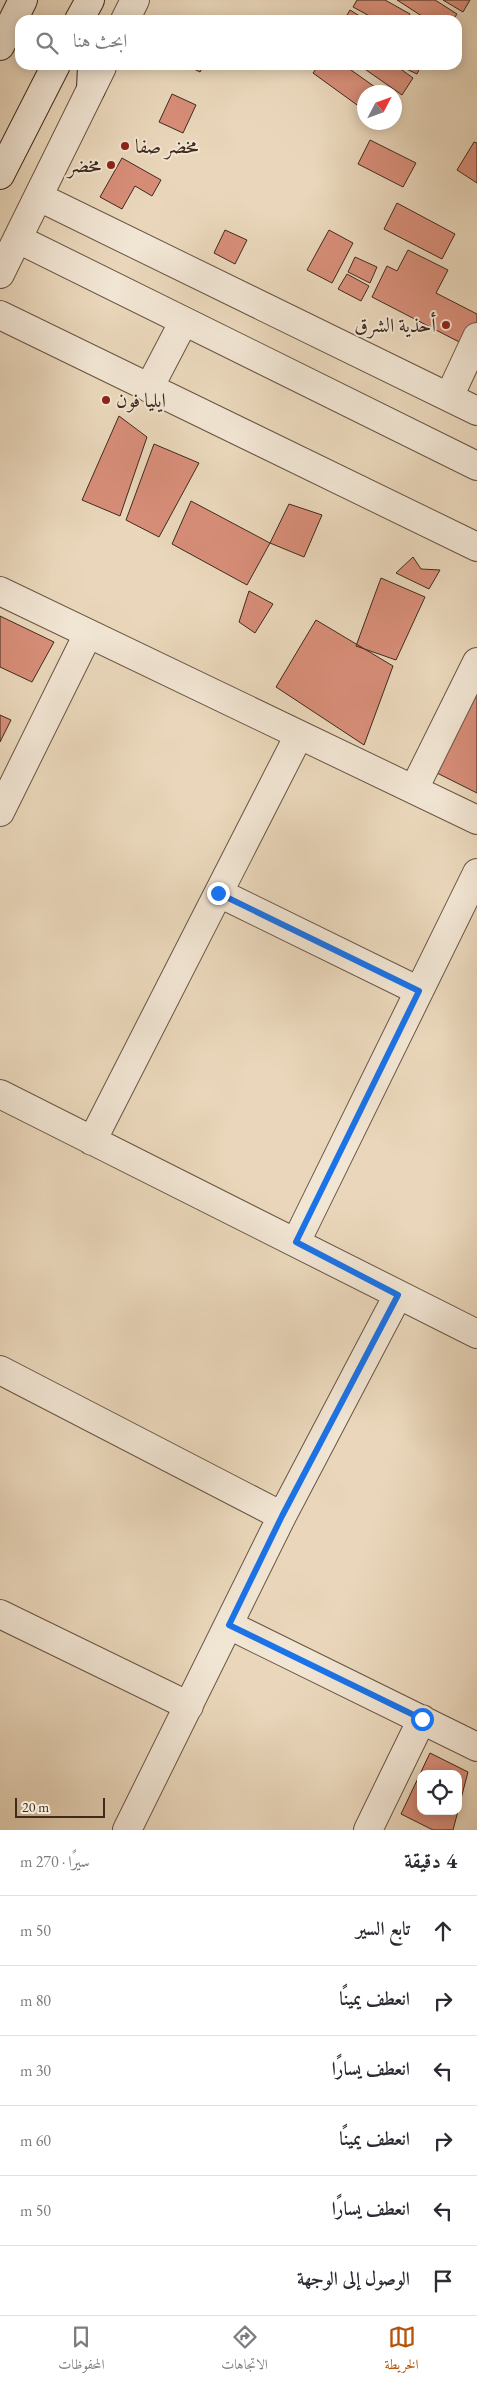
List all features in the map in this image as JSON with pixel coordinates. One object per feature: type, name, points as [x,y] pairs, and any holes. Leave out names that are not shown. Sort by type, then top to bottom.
[{"type":"street","points":[[16,15],[23,0]]},
{"type":"street","points":[[82,15],[90,0]]},
{"type":"street","points":[[95,15],[96,0]]},
{"type":"street","points":[[128,15],[135,0]]},
{"type":"street","points":[[0,46],[15,16]]},
{"type":"street","points":[[0,175],[53,70]]},
{"type":"street","points":[[0,274],[39,197],[96,73]]},
{"type":"street","points":[[39,197],[477,411]]},
{"type":"street","points":[[18,239],[477,466]]},
{"type":"street","points":[[0,315],[477,547]]},
{"type":"street","points":[[149,388],[184,321]]},
{"type":"street","points":[[449,397],[477,336]]},
{"type":"street","points":[[0,591],[477,820]]},
{"type":"street","points":[[0,812],[88,634]]},
{"type":"street","points":[[414,789],[477,662]]},
{"type":"street","points":[[92,1140],[299,734]]},
{"type":"street","points":[[296,1242],[477,873]]},
{"type":"street","points":[[218,893],[419,991]]},
{"type":"street","points":[[0,1094],[477,1334]]},
{"type":"street","points":[[127,1830],[282,1516],[398,1295]]},
{"type":"street","points":[[0,1370],[282,1516]]},
{"type":"street","points":[[0,1614],[189,1706]]},
{"type":"street","points":[[229,1625],[477,1747]]},
{"type":"street","points":[[368,1830],[422,1719]]},
{"type":"building","points":[[357,0],[385,0],[410,14],[368,15],[353,7]]},
{"type":"building","points":[[397,0],[435,0],[457,14],[456,15],[420,15]]},
{"type":"building","points":[[443,0],[470,0],[463,12]]},
{"type":"building","points":[[350,10],[358,15],[347,15]]},
{"type":"building","points":[[315,70],[351,70],[372,85],[357,85],[357,105],[313,73]]},
{"type":"building","points":[[366,70],[402,70],[413,78],[402,95],[402,85],[388,85]]},
{"type":"building","points":[[409,70],[419,70],[417,74]]},
{"type":"building","points":[[172,94],[196,105],[183,133],[159,122]]},
{"type":"building","points":[[370,140],[416,163],[403,187],[358,164]]},
{"type":"building","points":[[474,142],[477,143],[477,183],[457,170]]},
{"type":"building","points":[[122,158],[161,180],[152,196],[135,186],[122,209],[100,197]]},
{"type":"building","points":[[397,203],[455,234],[442,259],[384,229]]},
{"type":"building","points":[[225,230],[247,240],[235,264],[214,253]]},
{"type":"building","points":[[329,230],[353,243],[332,283],[307,270]]},
{"type":"building","points":[[408,250],[448,270],[436,293],[477,314],[477,327],[467,346],[372,297],[387,266],[397,271]]},
{"type":"building","points":[[355,257],[377,267],[370,283],[348,272]]},
{"type":"building","points":[[347,274],[369,286],[361,301],[338,289]]},
{"type":"building","points":[[119,416],[147,437],[120,516],[82,500]]},
{"type":"building","points":[[154,444],[199,463],[159,537],[126,520]]},
{"type":"building","points":[[191,501],[270,543],[247,585],[172,544]]},
{"type":"building","points":[[289,504],[322,515],[304,557],[270,543]]},
{"type":"building","points":[[413,557],[421,569],[440,570],[429,589],[396,573]]},
{"type":"building","points":[[381,578],[425,597],[396,660],[356,646]]},
{"type":"building","points":[[249,591],[273,604],[255,633],[239,622]]},
{"type":"building","points":[[0,616],[54,642],[32,682],[0,667]]},
{"type":"building","points":[[316,620],[393,666],[364,745],[276,687]]},
{"type":"building","points":[[477,690],[477,793],[435,772]]},
{"type":"building","points":[[0,715],[11,720],[0,742]]},
{"type":"building","points":[[430,1753],[468,1772],[462,1795],[462,1770],[422,1770]]},
{"type":"building","points":[[417,1780],[417,1815],[457,1815],[453,1830],[433,1830],[401,1814]]},
{"type":"place","name":"مخضر صفا","points":[[125,146]]},
{"type":"place","name":"مخضر","points":[[111,165]]},
{"type":"place","name":"أحذية الشرق","points":[[446,325]]},
{"type":"place","name":"ايليا فون","points":[[106,400]]},
{"type":"route","points":[[218,893],[419,991],[296,1242],[398,1295],[282,1516],[229,1625],[422,1719]]}]
